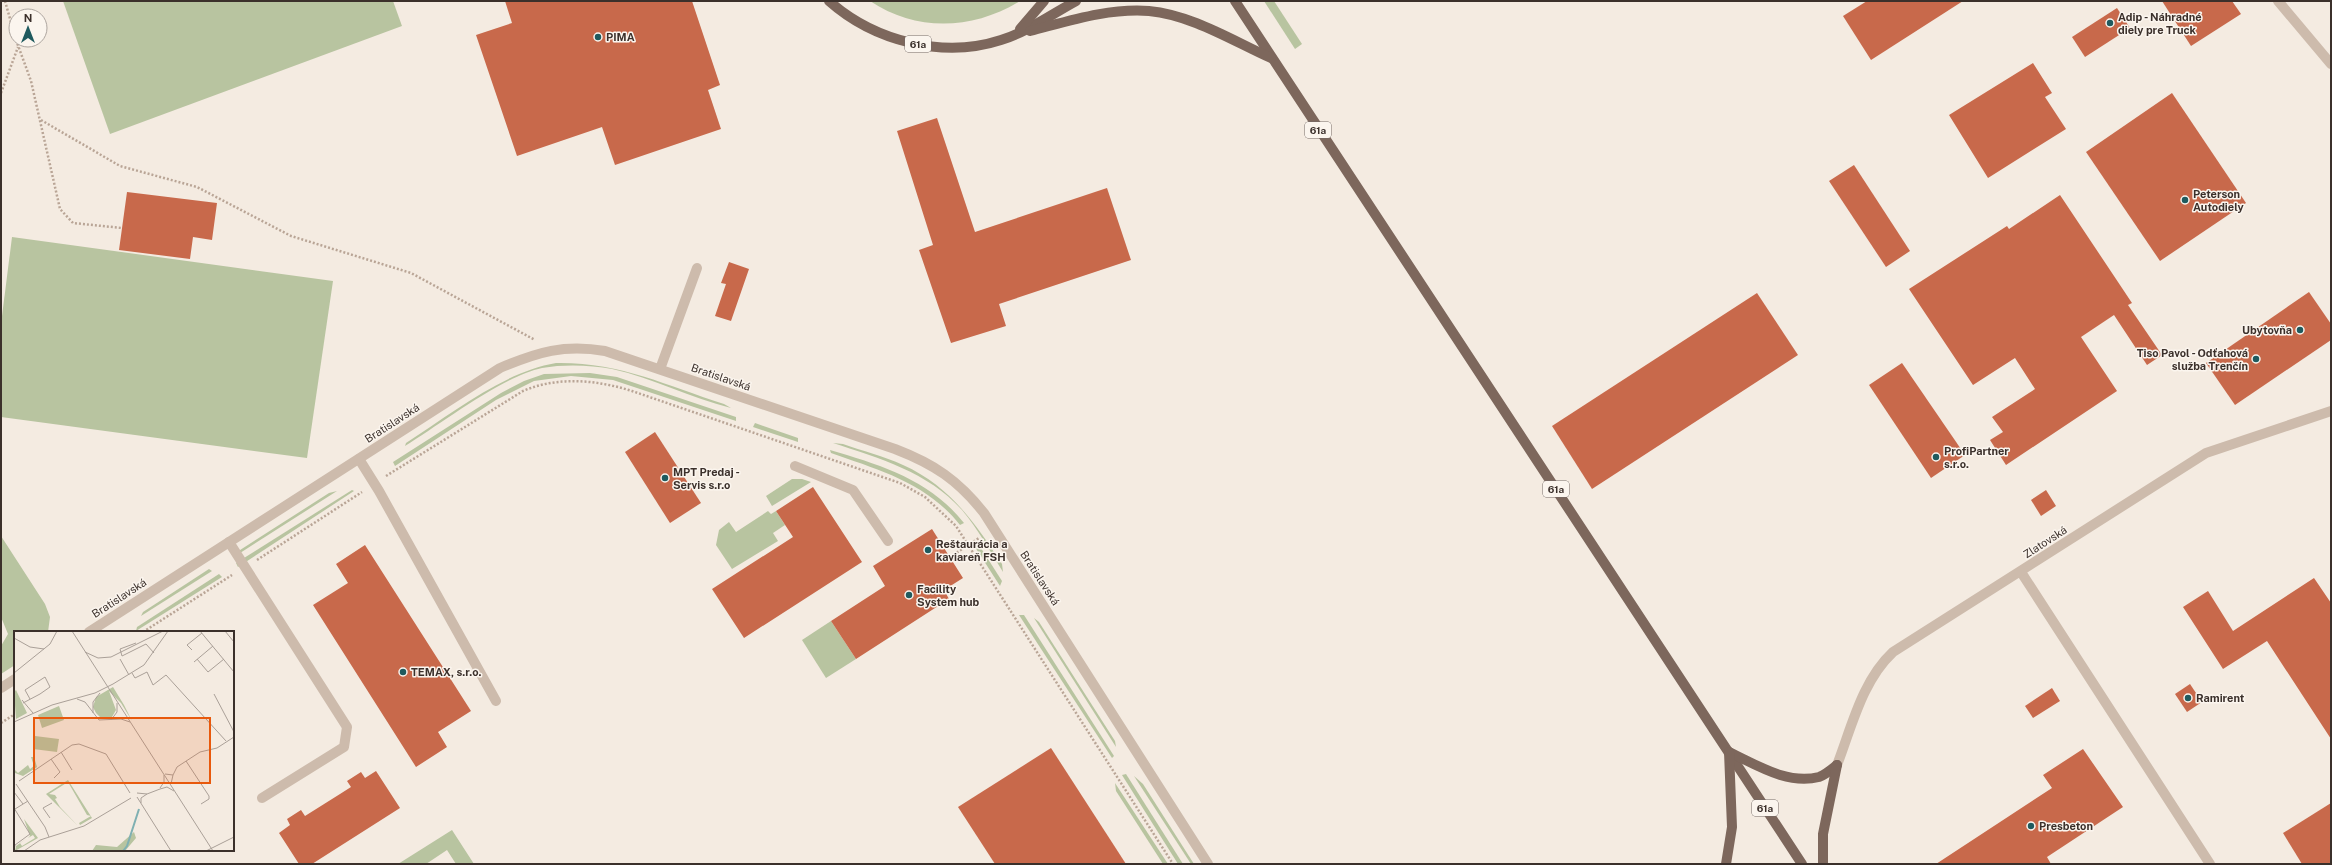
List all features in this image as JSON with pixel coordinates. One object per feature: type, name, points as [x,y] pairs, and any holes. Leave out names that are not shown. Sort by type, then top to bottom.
[{"type":"main road","name":"61a","points":[[830,1],[864,26],[915,44],[959,47],[1000,40],[1016,34],[1092,15],[1121,11],[1150,11],[1175,16],[1271,58]]},
{"type":"main road","points":[[1016,34],[1044,1]]},
{"type":"main road","name":"61a","points":[[1016,34],[1061,1]]},
{"type":"main road","name":"61a","points":[[1016,34],[1076,1]]},
{"type":"main road","name":"61a","points":[[1235,1],[1271,58],[1802,864]]},
{"type":"main road","points":[[1726,864],[1732,827],[1729,752],[1779,775],[1800,779],[1820,776],[1837,765]]},
{"type":"main road","points":[[1823,864],[1823,834],[1837,765]]},
{"type":"street","points":[[2278,1],[2331,64]]},
{"type":"street","points":[[660,369],[697,268]]},
{"type":"street","name":"Bratislavská","points":[[91,631],[500,368],[531,355],[553,349],[579,348],[605,351],[895,449],[919,458],[958,483],[984,513],[1208,864]]},
{"type":"street","name":"Zlatovská","points":[[1837,765],[1862,697],[1881,663],[1893,652],[2206,453],[2331,411]]},
{"type":"street","points":[[359,459],[496,701]]},
{"type":"street","points":[[795,466],[853,490],[888,541]]},
{"type":"street","points":[[229,542],[347,727],[344,747],[262,798]]},
{"type":"street","points":[[2021,572],[2210,864]]},
{"type":"street","points":[[1,688],[14,680]]},
{"type":"path","points":[[5,1],[8,12]]},
{"type":"path","points":[[1,93],[18,48]]},
{"type":"path","points":[[18,48],[31,81],[60,209],[74,223],[122,228]]},
{"type":"path","points":[[41,120],[120,166],[197,187],[291,236],[411,273],[553,349]]},
{"type":"path","points":[[145,631],[374,484],[523,391],[545,383],[589,381],[609,384],[900,483],[925,497],[956,526],[969,545],[1173,864]]},
{"type":"path","points":[[950,557],[979,538]]},
{"type":"path","points":[[1,723],[14,715]]},
{"type":"green space","points":[[63,1],[393,1],[402,26],[110,134]]},
{"type":"green space","points":[[870,1],[1020,1],[1002,11],[983,18],[945,24],[906,18],[888,11]]},
{"type":"green space","points":[[1264,1],[1274,1],[1302,44],[1295,49]]},
{"type":"green space","points":[[12,237],[333,281],[307,458],[1,417],[1,324]]},
{"type":"green space","points":[[556,363],[601,366],[642,376],[724,404],[731,408],[701,399],[642,377],[612,369],[577,366],[550,367],[526,373],[509,380],[472,402],[405,446],[406,443],[459,407],[497,385],[517,375]]},
{"type":"green space","points":[[590,373],[617,377],[736,417],[736,421],[613,380],[571,376],[534,381],[496,400],[395,466],[393,462],[501,393],[524,381],[544,374]]},
{"type":"green space","points":[[755,423],[798,438],[798,442],[753,427]]},
{"type":"green space","points":[[833,443],[843,444],[896,462],[920,474],[934,484],[948,495],[960,507],[982,534],[1002,564],[1003,572],[968,517],[949,497],[918,476],[902,468],[868,454]]},
{"type":"green space","points":[[830,450],[886,468],[920,485],[951,508],[964,523],[960,525],[933,498],[917,488],[884,472],[831,453]]},
{"type":"green space","points":[[792,479],[802,479],[811,482],[772,506],[766,496]]},
{"type":"green space","points":[[352,490],[354,491],[238,567],[236,563]]},
{"type":"green space","points":[[337,491],[237,555],[237,552],[329,493]]},
{"type":"green space","points":[[768,511],[771,514],[776,511],[785,525],[773,533],[778,541],[732,569],[716,545],[719,530],[729,522],[736,532]]},
{"type":"green space","points":[[1,536],[45,604],[50,617],[48,631],[14,631],[14,666],[1,674],[1,646],[8,634],[1,617]]},
{"type":"green space","points":[[979,545],[1002,581],[1000,586],[975,547]]},
{"type":"green space","points":[[209,569],[212,571],[141,616],[143,612]]},
{"type":"green space","points":[[219,574],[222,577],[136,631],[137,627]]},
{"type":"green space","points":[[1019,615],[1024,615],[1114,756],[1112,758]]},
{"type":"green space","points":[[1034,618],[1039,622],[1115,741],[1116,747]]},
{"type":"green space","points":[[831,621],[856,659],[826,678],[802,640]]},
{"type":"green space","points":[[1126,774],[1183,864],[1178,864],[1122,775]]},
{"type":"green space","points":[[1134,776],[1143,784],[1194,864],[1191,864]]},
{"type":"green space","points":[[1115,783],[1168,864],[1163,864],[1116,791]]},
{"type":"green space","points":[[452,830],[474,864],[456,864],[447,850],[426,864],[398,864]]},
{"type":"building","points":[[505,1],[692,1],[720,85],[708,90],[721,129],[615,165],[602,127],[517,156],[476,35],[512,23]]},
{"type":"building","points":[[1867,1],[1963,1],[1871,60],[1843,16]]},
{"type":"building","points":[[2162,1],[2232,1],[2241,14],[2191,46]]},
{"type":"building","points":[[2117,8],[2130,28],[2085,57],[2072,37]]},
{"type":"building","points":[[2033,63],[2052,93],[2045,97],[2066,129],[1988,178],[1949,115]]},
{"type":"building","points":[[2172,93],[2246,203],[2160,261],[2086,152]]},
{"type":"building","points":[[937,118],[975,232],[1107,188],[1131,260],[999,304],[1006,326],[951,343],[919,250],[933,245],[897,131]]},
{"type":"building","points":[[1854,165],[1910,251],[1886,267],[1829,181]]},
{"type":"building","points":[[127,192],[217,203],[212,240],[193,237],[190,259],[119,250]]},
{"type":"building","points":[[2060,195],[2132,303],[2128,305],[2162,355],[2147,365],[2114,315],[2081,337],[2117,391],[2006,465],[1990,440],[2003,432],[1992,417],[2035,389],[2015,358],[1973,385],[1909,289],[2007,226],[2009,229]]},
{"type":"building","points":[[729,262],[749,269],[731,321],[715,316],[726,284],[721,283]]},
{"type":"building","points":[[2309,292],[2331,324],[2331,340],[2235,405],[2206,363]]},
{"type":"building","points":[[1757,293],[1798,355],[1592,489],[1552,426]]},
{"type":"building","points":[[1902,363],[1965,455],[1931,478],[1869,385]]},
{"type":"building","points":[[655,432],[701,503],[670,523],[625,452]]},
{"type":"building","points":[[813,487],[862,562],[744,638],[712,589],[793,537],[776,511]]},
{"type":"building","points":[[2046,490],[2056,506],[2041,516],[2031,500]]},
{"type":"building","name":"Facility System hub","points":[[932,529],[963,578],[944,590],[949,599],[856,659],[831,621],[885,586],[873,566]]},
{"type":"building","points":[[365,545],[471,711],[438,732],[447,747],[416,767],[313,605],[348,583],[336,564]]},
{"type":"building","points":[[2314,578],[2331,603],[2331,739],[2267,641],[2223,669],[2183,607],[2208,591],[2233,631]]},
{"type":"building","points":[[2190,684],[2202,702],[2187,712],[2175,694]]},
{"type":"building","points":[[2052,688],[2060,701],[2033,718],[2025,706]]},
{"type":"building","points":[[1051,748],[1126,864],[995,864],[958,807]]},
{"type":"building","points":[[2083,749],[2123,807],[2047,857],[2051,864],[1936,864],[2052,788],[2043,775]]},
{"type":"building","points":[[376,771],[400,808],[312,864],[299,864],[279,833],[290,825],[287,819],[301,810],[305,816],[340,794],[351,787],[347,781],[361,772],[365,778]]},
{"type":"building","points":[[2331,803],[2331,864],[2302,864],[2283,833]]},
{"type":"place","name":"Adip - Náhradné diely pre Truck","points":[[2110,23]]},
{"type":"place","name":"PIMA","points":[[598,37]]},
{"type":"place","name":"Peterson Autodiely","points":[[2185,200]]},
{"type":"place","name":"Ubytovňa","points":[[2300,330]]},
{"type":"place","name":"Tiso Pavol - Odťahová služba Trenčín","points":[[2256,359]]},
{"type":"place","name":"ProfiPartner s.r.o.","points":[[1936,457]]},
{"type":"place","name":"MPT Predaj - Servis s.r.o","points":[[665,478]]},
{"type":"place","name":"Reštaurácia a kaviareň FSH","points":[[928,550]]},
{"type":"place","name":"Facility System hub","points":[[909,595]]},
{"type":"place","name":"TEMAX, s.r.o.","points":[[403,672]]},
{"type":"place","name":"Ramirent","points":[[2188,698]]},
{"type":"place","name":"Presbeton","points":[[2031,826]]}]
